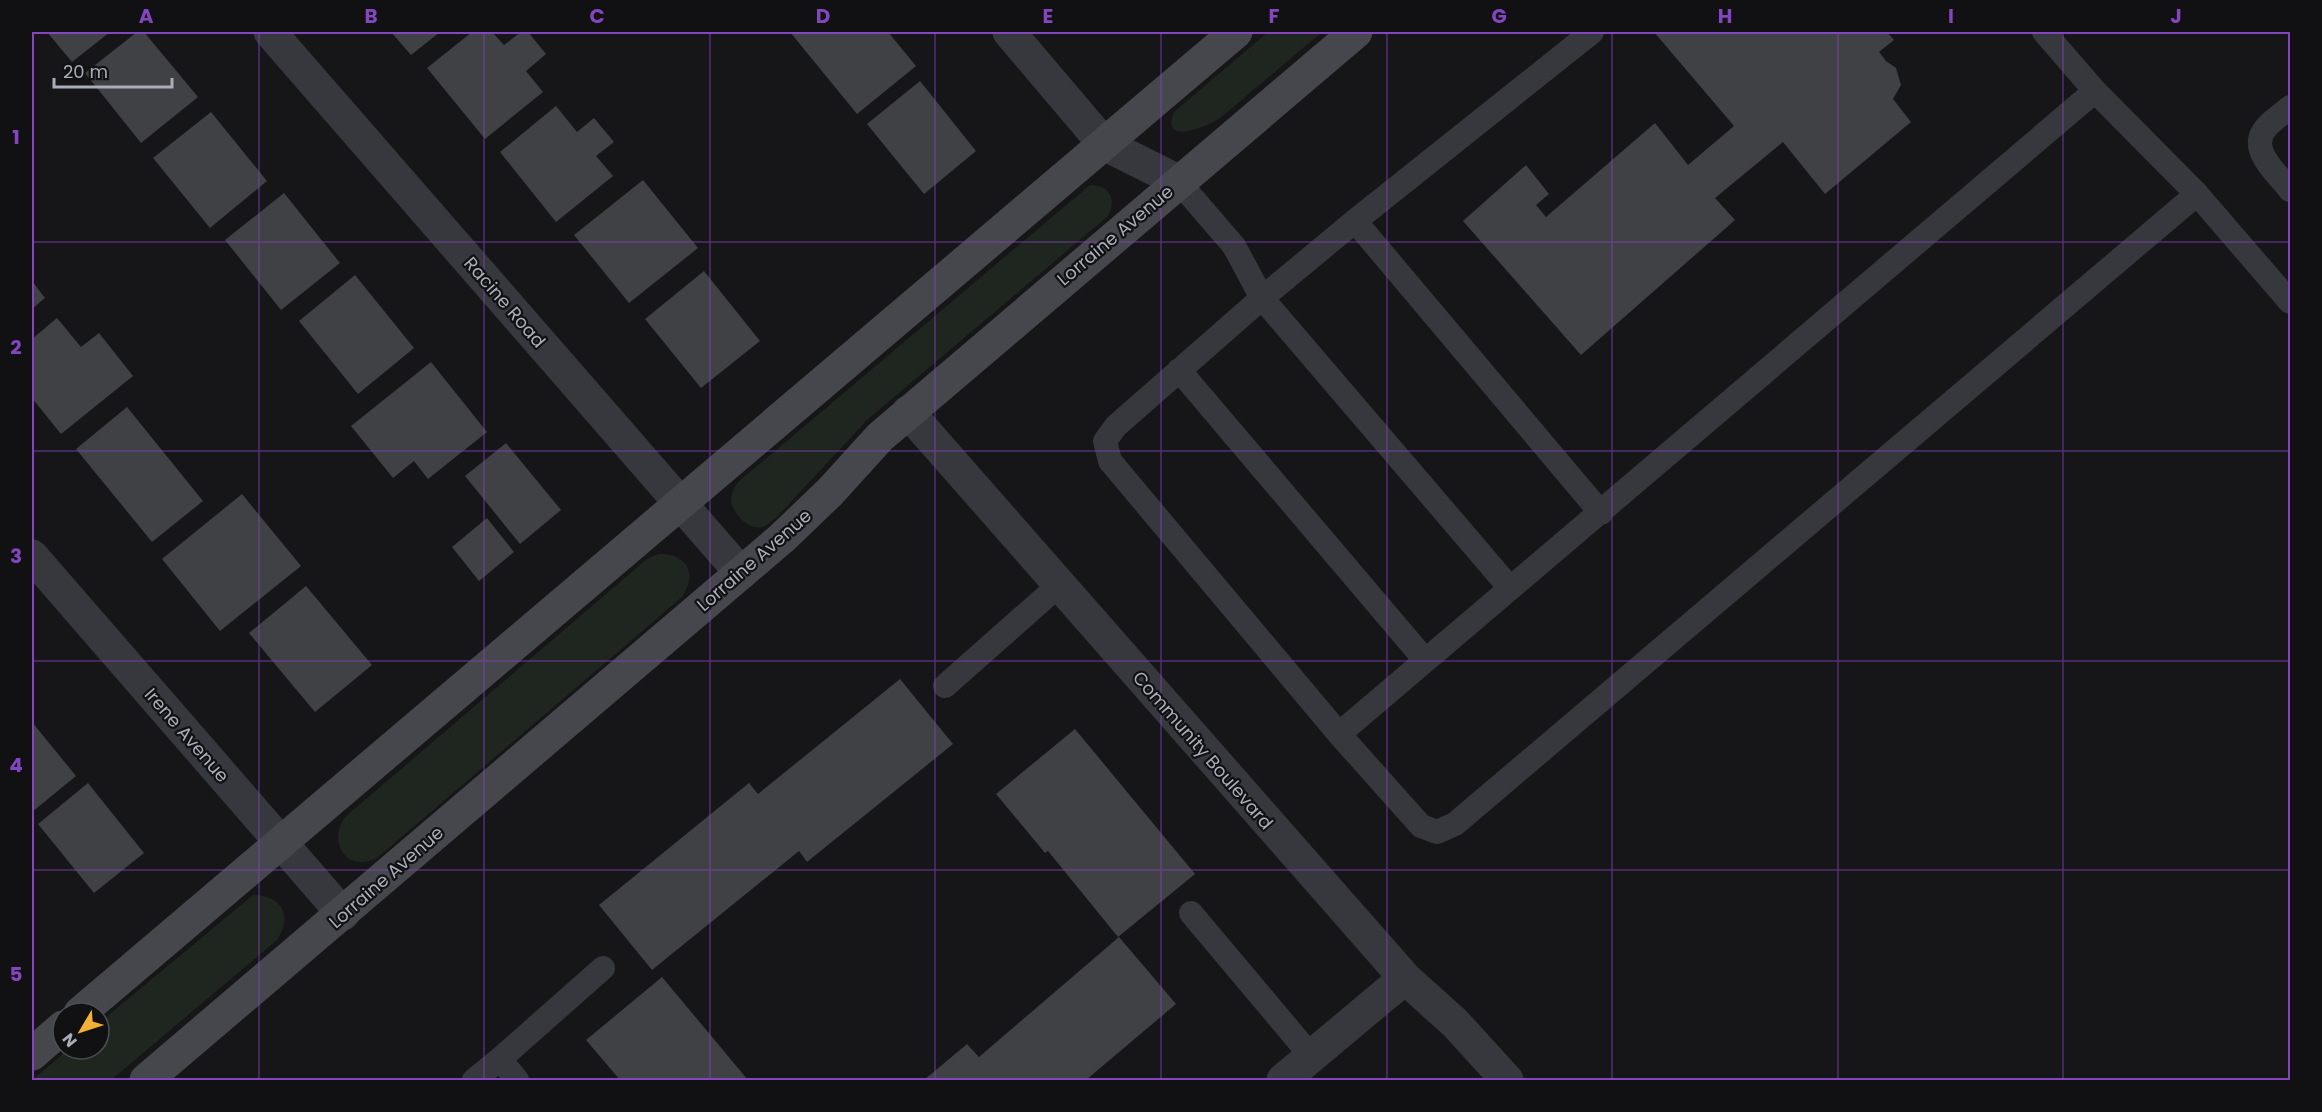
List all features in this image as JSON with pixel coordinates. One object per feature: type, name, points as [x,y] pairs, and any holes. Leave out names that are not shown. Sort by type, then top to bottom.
[{"type":"street","name":"Racine Road","points":[[270,32],[741,573]]},
{"type":"street","points":[[1009,32],[1104,144],[1178,181]]},
{"type":"street","points":[[94,1001],[1236,32]]},
{"type":"street","name":"Lorraine Avenue","points":[[146,1080],[741,573],[806,516],[857,460],[908,412],[1356,32]]},
{"type":"street","name":"Community Boulevard","points":[[908,412],[1058,586],[1405,978],[1455,1023],[1507,1080]]},
{"type":"street","name":"Irene Avenue","points":[[32,556],[343,914]]},
{"type":"street","points":[[1283,1080],[1405,978]]},
{"type":"street","points":[[32,1054],[51,1038]]},
{"type":"lane","points":[[1593,32],[1262,298],[1116,426],[1105,441],[1110,461],[1340,734],[1421,826],[1437,832],[1455,824],[2197,194]]},
{"type":"lane","points":[[2044,32],[2095,91],[2197,194],[2290,302]]},
{"type":"lane","points":[[1340,734],[2095,91]]},
{"type":"lane","points":[[2290,107],[2264,129],[2259,143],[2264,157],[2290,190]]},
{"type":"lane","points":[[1178,181],[1234,246],[1262,298],[1510,588]]},
{"type":"lane","points":[[1355,221],[1601,513]]},
{"type":"lane","points":[[1179,370],[1425,660]]},
{"type":"lane","points":[[945,686],[1058,586]]},
{"type":"lane","points":[[1191,913],[1312,1057]]},
{"type":"lane","points":[[474,1080],[501,1059],[603,968]]},
{"type":"lane","points":[[501,1059],[518,1080]]},
{"type":"shaded area","points":[[1268,32],[1322,32],[1219,119],[1187,131],[1173,129],[1171,123],[1174,112]]},
{"type":"shaded area","points":[[1090,185],[1103,187],[1110,194],[1112,204],[1108,216],[867,420],[775,519],[758,528],[747,524],[738,516],[731,501],[737,483]]},
{"type":"shaded area","points":[[658,554],[676,557],[687,566],[689,580],[682,597],[377,858],[357,862],[343,853],[338,836],[345,817],[647,559]]},
{"type":"shaded area","points":[[253,895],[271,899],[282,908],[284,923],[277,940],[111,1080],[32,1080],[55,1061],[111,1061],[111,1013]]},
{"type":"building","points":[[47,32],[110,32],[72,62]]},
{"type":"building","points":[[137,32],[144,32],[198,97],[141,143],[85,73]]},
{"type":"building","points":[[391,32],[440,32],[411,55]]},
{"type":"building","points":[[472,32],[492,32],[504,45],[521,32],[528,32],[546,54],[526,71],[543,92],[485,139],[427,68]]},
{"type":"building","points":[[790,32],[888,32],[916,66],[857,114]]},
{"type":"building","points":[[1654,32],[1887,32],[1894,40],[1879,52],[1896,68],[1901,85],[1893,99],[1911,122],[1825,194],[1783,142],[1715,198],[1735,220],[1581,355],[1463,221],[1526,165],[1549,194],[1536,205],[1546,217],[1655,123],[1688,165],[1734,126]]},
{"type":"building","points":[[920,81],[976,151],[924,194],[867,124]]},
{"type":"building","points":[[556,106],[577,132],[594,118],[614,142],[596,156],[613,176],[556,222],[500,152]]},
{"type":"building","points":[[211,112],[267,181],[210,228],[153,158]]},
{"type":"building","points":[[643,180],[698,248],[629,303],[574,235]]},
{"type":"building","points":[[284,193],[340,263],[281,310],[225,240]]},
{"type":"building","points":[[704,271],[760,341],[701,388],[645,319]]},
{"type":"building","points":[[355,275],[414,348],[358,394],[299,321]]},
{"type":"building","points":[[32,281],[45,298],[32,309]]},
{"type":"building","points":[[57,318],[81,347],[99,333],[133,376],[61,434],[32,398],[32,339]]},
{"type":"building","points":[[431,362],[487,432],[428,479],[414,461],[393,478],[351,426]]},
{"type":"building","points":[[127,407],[203,501],[152,542],[76,449]]},
{"type":"building","points":[[506,443],[561,510],[520,544],[465,476]]},
{"type":"building","points":[[242,494],[301,566],[220,631],[162,559]]},
{"type":"building","points":[[487,518],[514,552],[479,581],[452,547]]},
{"type":"building","points":[[306,586],[372,665],[315,712],[249,633]]},
{"type":"building","points":[[900,679],[953,744],[807,862],[799,851],[652,970],[599,905],[749,783],[758,794]]},
{"type":"building","points":[[32,722],[76,776],[32,812]]},
{"type":"building","points":[[1075,729],[1195,874],[1118,937],[1048,851],[1045,853],[996,794]]},
{"type":"building","points":[[88,783],[144,853],[94,893],[38,824]]},
{"type":"building","points":[[1119,937],[1176,1004],[1086,1080],[924,1080],[967,1044],[979,1057]]},
{"type":"building","points":[[662,977],[748,1080],[620,1080],[586,1040]]}]
